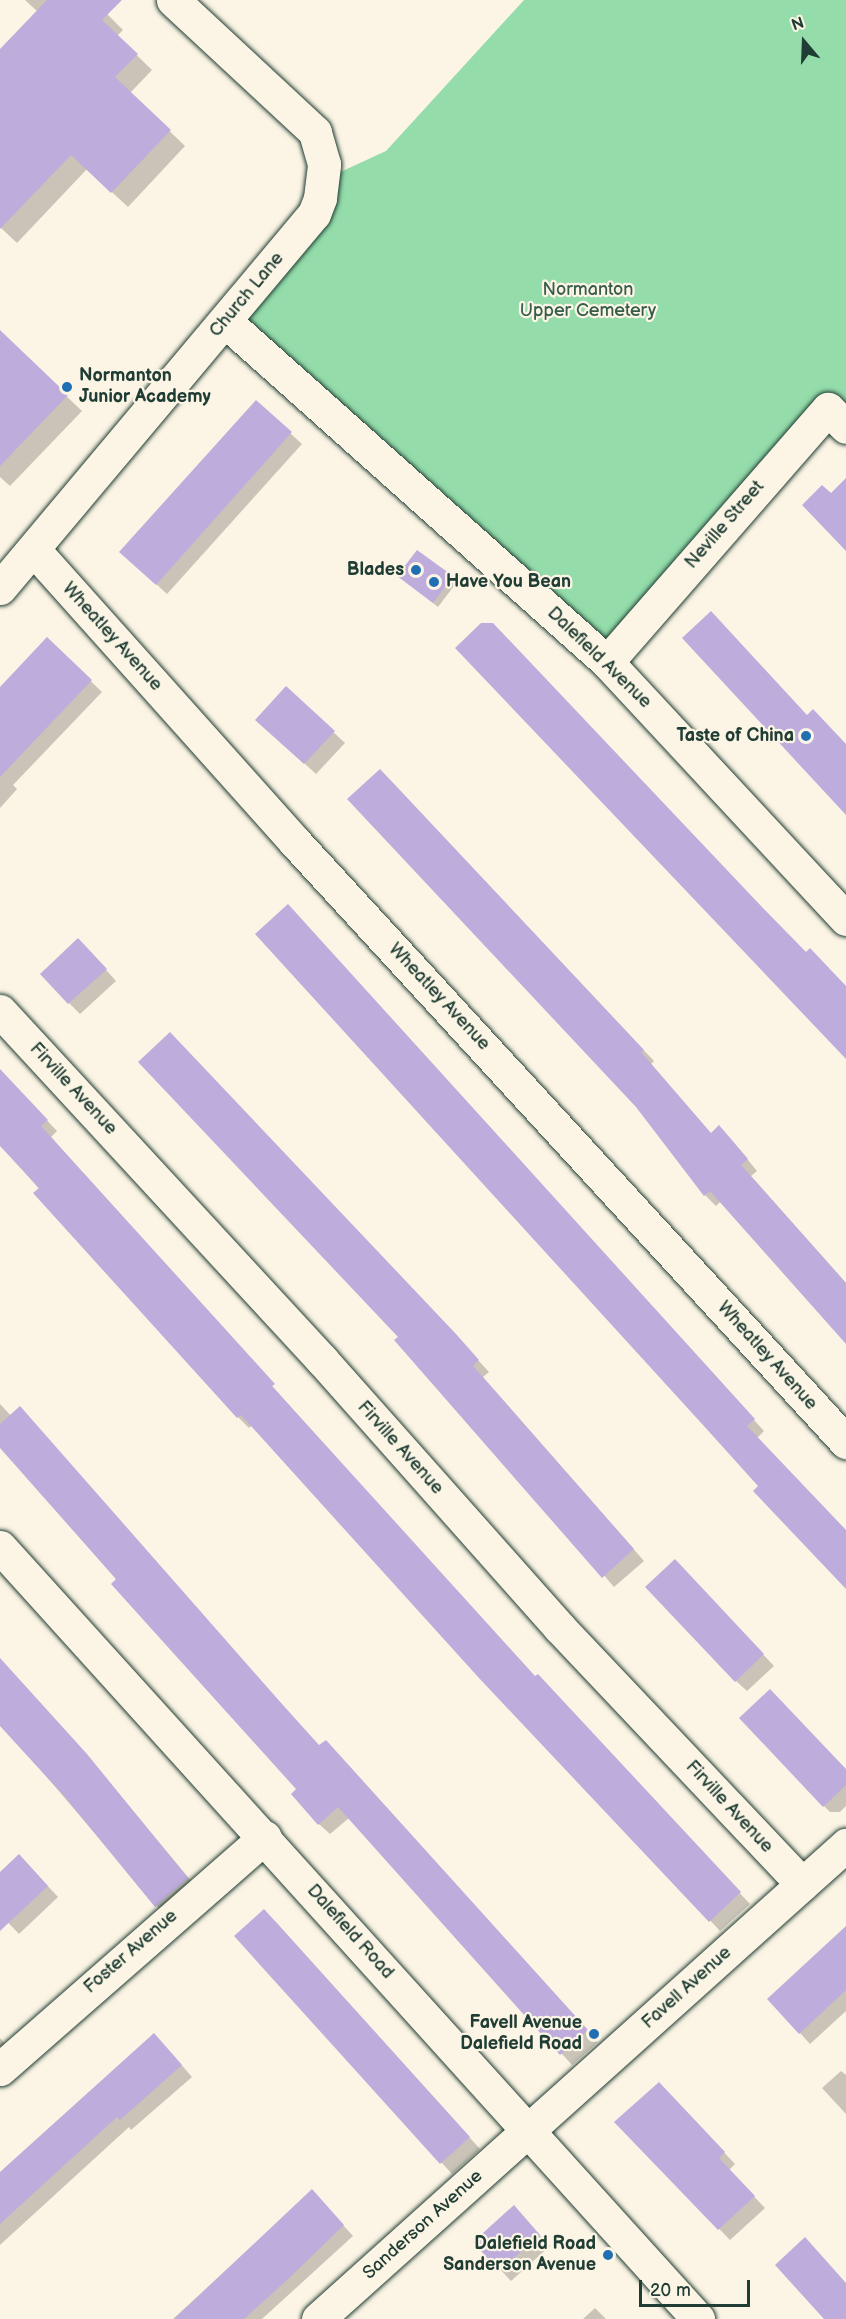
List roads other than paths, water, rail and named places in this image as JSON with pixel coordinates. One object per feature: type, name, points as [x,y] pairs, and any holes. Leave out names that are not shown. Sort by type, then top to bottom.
[{"type":"street","name":"Church Lane","points":[[0,588],[314,214],[323,180],[322,147],[315,132],[173,0]]},
{"type":"street","name":"Dalefield Avenue","points":[[225,321],[607,662],[846,919]]},
{"type":"street","name":"Neville Street","points":[[607,662],[828,409],[846,428]]},
{"type":"street","name":"Wheatley Avenue","points":[[34,550],[295,842],[846,1442]]},
{"type":"street","name":"Firville Avenue","points":[[0,1011],[314,1351],[559,1627],[802,1884]]},
{"type":"street","name":"Dalefield Road","points":[[0,1547],[265,1837],[698,2319]]},
{"type":"street","name":"Foster Avenue","points":[[0,2069],[265,1837]]},
{"type":"street","name":"Favell Avenue","points":[[528,2130],[846,1845]]},
{"type":"street","name":"Sanderson Avenue","points":[[318,2319],[528,2130]]},
{"type":"place","name":"Normanton Junior Academy","points":[[67,387]]},
{"type":"place","name":"Blades","points":[[416,570]]},
{"type":"place","name":"Have You Bean","points":[[434,582]]},
{"type":"place","name":"Taste of China","points":[[806,736]]},
{"type":"place","name":"Favell Avenue Dalefield Road","points":[[594,2034]]},
{"type":"place","name":"Dalefield Road Sanderson Avenue","points":[[608,2255]]},
{"type":"park label","name":"Normanton Upper Cemetery","points":[[588,301]]}]
